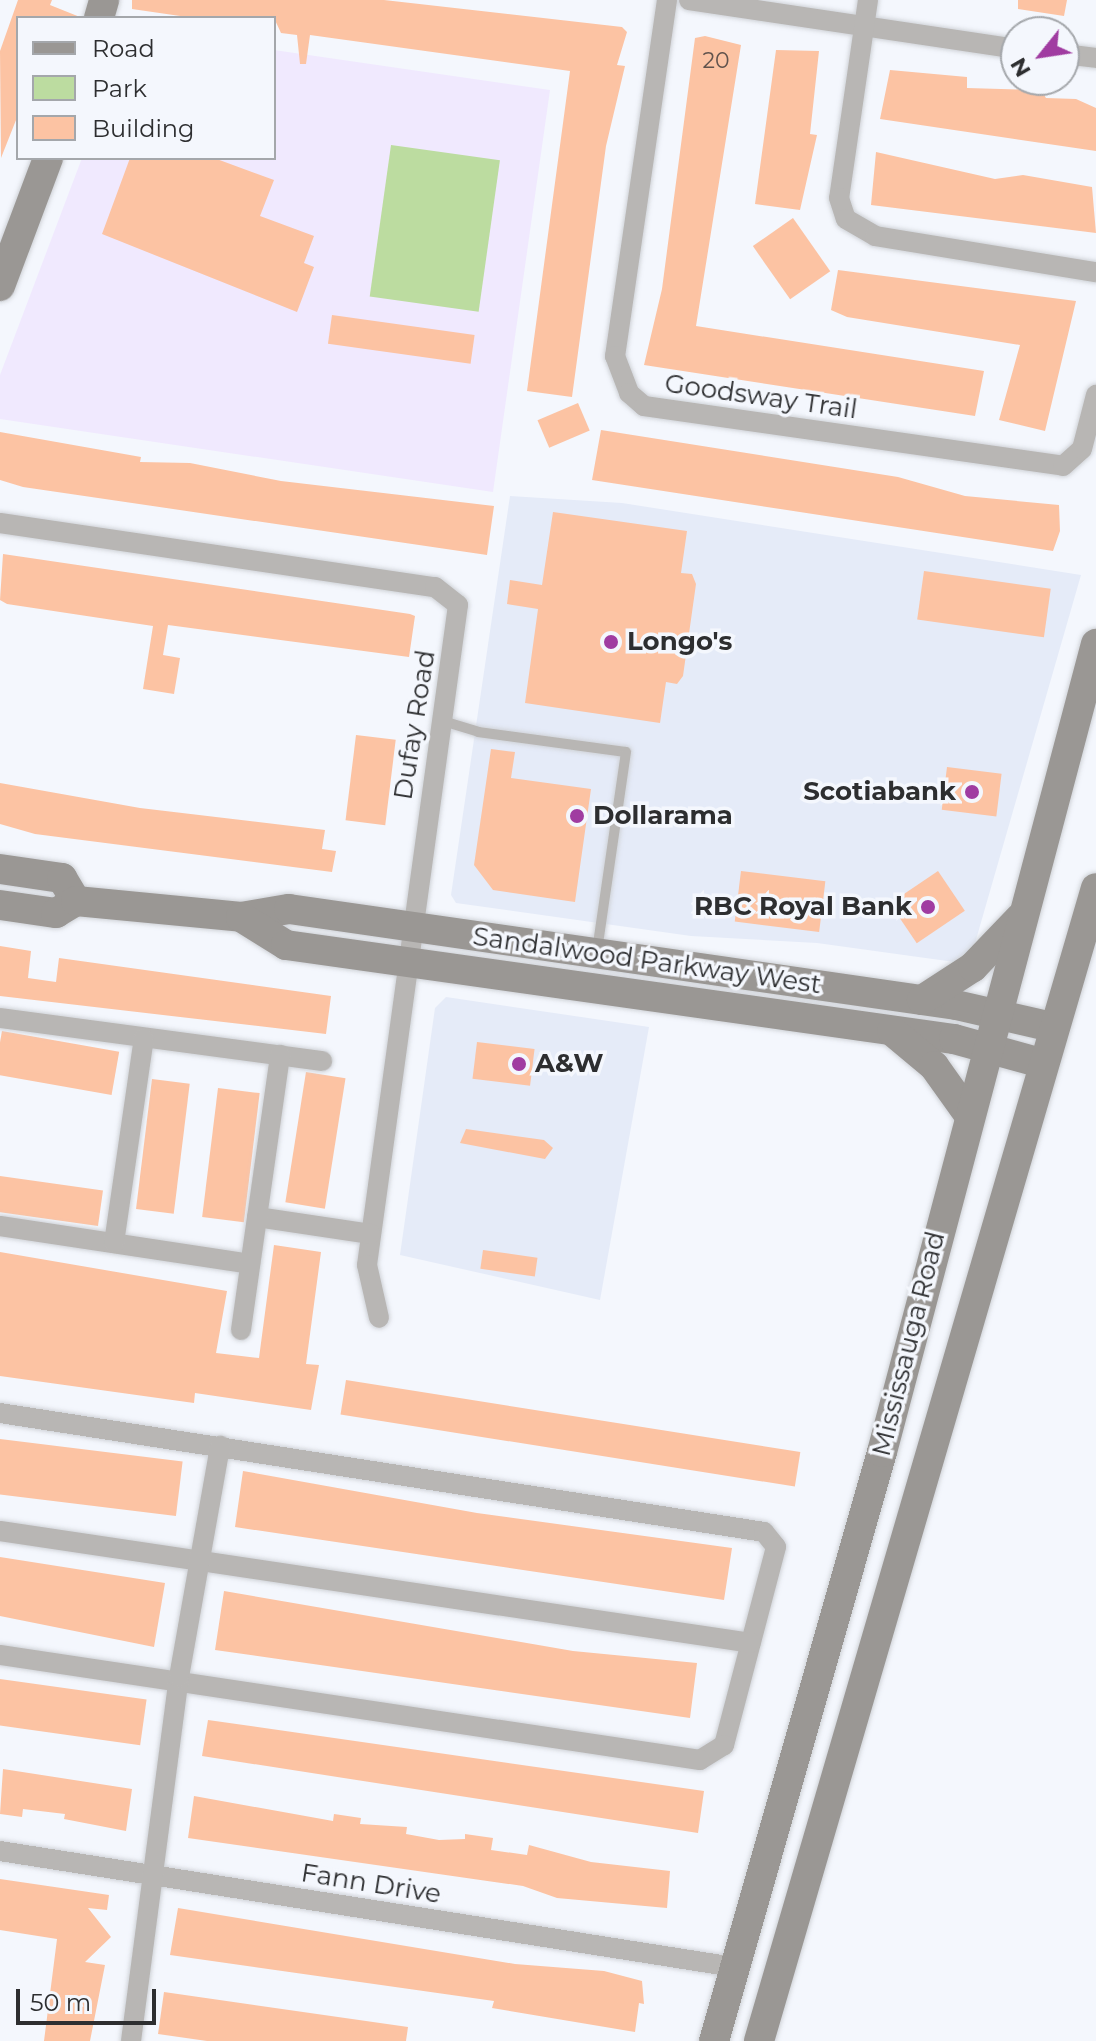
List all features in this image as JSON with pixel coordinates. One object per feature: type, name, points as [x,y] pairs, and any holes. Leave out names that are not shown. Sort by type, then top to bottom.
[{"type":"main road","points":[[0,286],[47,160]]},
{"type":"main road","name":"Mississauga Road","points":[[714,2041],[882,1452],[1096,644]]},
{"type":"main road","points":[[0,869],[62,878],[76,901]]},
{"type":"main road","name":"Mississauga Road","points":[[759,2041],[1041,1063],[1096,888]]},
{"type":"main road","name":"Sandalwood Parkway West","points":[[0,905],[56,913],[76,901],[241,917],[289,909],[922,1000],[1052,1027]]},
{"type":"main road","points":[[922,1000],[973,967],[1025,913]]},
{"type":"main road","name":"Sandalwood Parkway West","points":[[241,917],[286,945],[890,1030],[988,1048],[1041,1063]]},
{"type":"main road","points":[[890,1030],[934,1066],[969,1115]]},
{"type":"street","name":"Goodsway Trail","points":[[667,0],[615,356],[629,393],[644,406],[1063,466],[1082,449],[1096,395]]},
{"type":"street","points":[[689,0],[1000,47]]},
{"type":"street","points":[[868,0],[839,198],[846,219],[875,236],[1096,272]]},
{"type":"street","name":"Dufay Road","points":[[0,523],[445,589],[459,616],[411,928],[367,1265],[379,1318]]},
{"type":"street","points":[[0,1018],[322,1061]]},
{"type":"street","points":[[114,1243],[144,1038]]},
{"type":"street","points":[[241,1330],[280,1055]]},
{"type":"street","points":[[257,1217],[371,1234]]},
{"type":"street","points":[[0,1226],[250,1264]]},
{"type":"street","points":[[0,1413],[764,1532],[776,1547],[724,1745],[700,1760],[482,1730],[179,1677],[0,1655]]},
{"type":"street","points":[[131,2041],[179,1677],[220,1446]]},
{"type":"street","points":[[0,1531],[751,1643]]},
{"type":"street","name":"Fann Drive","points":[[0,1851],[734,1967]]},
{"type":"lane","points":[[443,721],[478,732],[626,752],[596,954]]},
{"type":"shaded area","points":[[276,50],[550,90],[493,492],[0,419],[0,375],[81,160],[276,160]]},
{"type":"shaded area","points":[[510,496],[622,503],[1081,575],[969,964],[817,943],[691,936],[456,903],[451,895]]},
{"type":"shaded area","points":[[446,997],[649,1027],[600,1300],[400,1255],[435,1008]]},
{"type":"green space","points":[[391,145],[500,160],[479,312],[370,297]]},
{"type":"building","points":[[18,0],[52,0],[50,5],[78,16],[16,16],[16,120],[1,158],[0,51]]},
{"type":"building","points":[[132,0],[384,0],[622,27],[627,32],[617,65],[625,66],[606,146],[572,397],[527,391],[570,71],[310,35],[306,64],[300,64],[297,35],[281,33],[276,16],[180,16],[132,9]]},
{"type":"building","points":[[1018,0],[1067,0],[1064,16],[1018,9]]},
{"type":"building","points":[[705,36],[741,45],[696,326],[984,371],[975,416],[644,365],[662,289],[695,38]]},
{"type":"building","points":[[776,50],[819,51],[810,134],[817,135],[800,210],[755,204]]},
{"type":"building","points":[[890,70],[967,77],[967,88],[1000,89],[1000,96],[1076,99],[1096,108],[1096,151],[880,119]]},
{"type":"building","points":[[876,152],[995,179],[1023,175],[1092,187],[1096,233],[871,205]]},
{"type":"building","points":[[129,160],[219,160],[274,180],[260,216],[314,236],[304,263],[314,267],[297,312],[102,234]]},
{"type":"building","points":[[793,218],[830,271],[790,299],[753,246]]},
{"type":"building","points":[[838,270],[1076,301],[1045,431],[999,420],[1020,345],[847,317],[831,310]]},
{"type":"building","points":[[332,315],[475,335],[471,364],[328,344]]},
{"type":"building","points":[[578,403],[590,431],[549,448],[537,420]]},
{"type":"building","points":[[601,430],[898,477],[965,496],[1059,505],[1060,531],[1053,551],[592,480]]},
{"type":"building","points":[[0,432],[141,457],[140,462],[190,463],[281,481],[494,506],[487,555],[23,487],[0,480]]},
{"type":"building","name":"Longo's","points":[[553,512],[687,531],[681,573],[692,574],[696,584],[683,676],[677,684],[666,682],[660,723],[525,703],[538,609],[507,604],[510,580],[542,585]]},
{"type":"building","points":[[3,554],[410,614],[415,616],[409,657],[168,625],[163,655],[180,658],[174,694],[143,689],[153,626],[7,604],[0,600]]},
{"type":"building","points":[[924,571],[1051,589],[1044,637],[917,620]]},
{"type":"building","points":[[356,735],[396,740],[385,825],[346,820]]},
{"type":"building","points":[[491,749],[515,752],[511,778],[591,789],[575,902],[493,890],[474,865]]},
{"type":"building","name":"Scotiabank","points":[[947,767],[1002,774],[996,816],[942,810]]},
{"type":"building","points":[[0,783],[140,808],[325,830],[322,849],[336,851],[332,872],[35,834],[0,824]]},
{"type":"building","points":[[741,871],[825,881],[819,932],[735,922]]},
{"type":"building","name":"RBC Royal Bank","points":[[938,871],[965,911],[917,943],[890,903]]},
{"type":"building","points":[[0,946],[31,951],[28,978],[56,982],[59,958],[331,996],[326,1034],[0,996]]},
{"type":"building","points":[[2,1031],[119,1052],[112,1095],[0,1075]]},
{"type":"building","points":[[477,1042],[535,1049],[530,1086],[472,1079]]},
{"type":"building","points":[[306,1072],[346,1078],[325,1209],[285,1202]]},
{"type":"building","points":[[152,1079],[190,1084],[174,1214],[136,1209]]},
{"type":"building","points":[[218,1088],[260,1093],[244,1222],[202,1217]]},
{"type":"building","points":[[466,1129],[544,1140],[553,1148],[545,1159],[460,1143]]},
{"type":"building","points":[[0,1176],[103,1190],[98,1226],[0,1212]]},
{"type":"building","points":[[274,1245],[321,1252],[306,1364],[319,1365],[311,1410],[195,1393],[194,1403],[0,1376],[0,1252],[227,1291],[216,1353],[259,1358]]},
{"type":"building","points":[[483,1250],[537,1258],[535,1276],[480,1269]]},
{"type":"building","points":[[346,1380],[800,1452],[795,1487],[341,1415]]},
{"type":"building","points":[[0,1439],[183,1461],[176,1516],[0,1494]]},
{"type":"building","points":[[243,1471],[477,1513],[732,1548],[724,1600],[235,1527]]},
{"type":"building","points":[[0,1557],[165,1583],[154,1647],[0,1616]]},
{"type":"building","points":[[224,1591],[573,1651],[697,1663],[690,1718],[215,1650]]},
{"type":"building","points":[[0,1679],[147,1700],[140,1745],[0,1725]]},
{"type":"building","points":[[208,1720],[704,1791],[698,1833],[202,1756]]},
{"type":"building","points":[[3,1769],[132,1789],[126,1831],[64,1819],[65,1814],[23,1809],[22,1817],[0,1814]]},
{"type":"building","points":[[194,1796],[333,1821],[334,1814],[361,1818],[360,1824],[407,1827],[406,1834],[439,1840],[465,1839],[465,1834],[493,1838],[491,1850],[527,1855],[529,1845],[591,1862],[670,1871],[667,1908],[557,1898],[523,1886],[188,1838]]},
{"type":"building","points":[[0,1879],[109,1895],[107,1910],[88,1908],[111,1937],[85,1962],[105,1965],[90,2041],[44,2041],[57,1939],[0,1930]]},
{"type":"building","points":[[178,1908],[515,1964],[604,1971],[642,1981],[644,2004],[639,2003],[635,2032],[492,2008],[494,2001],[170,1955]]},
{"type":"building","points":[[164,1992],[408,2027],[406,2041],[207,2041],[158,2034]]},
{"type":"place","name":"Longo's","points":[[611,642]]},
{"type":"place","name":"Scotiabank","points":[[972,792]]},
{"type":"place","name":"Dollarama","points":[[577,816]]},
{"type":"place","name":"RBC Royal Bank","points":[[928,907]]},
{"type":"place","name":"A&W","points":[[519,1064]]}]
